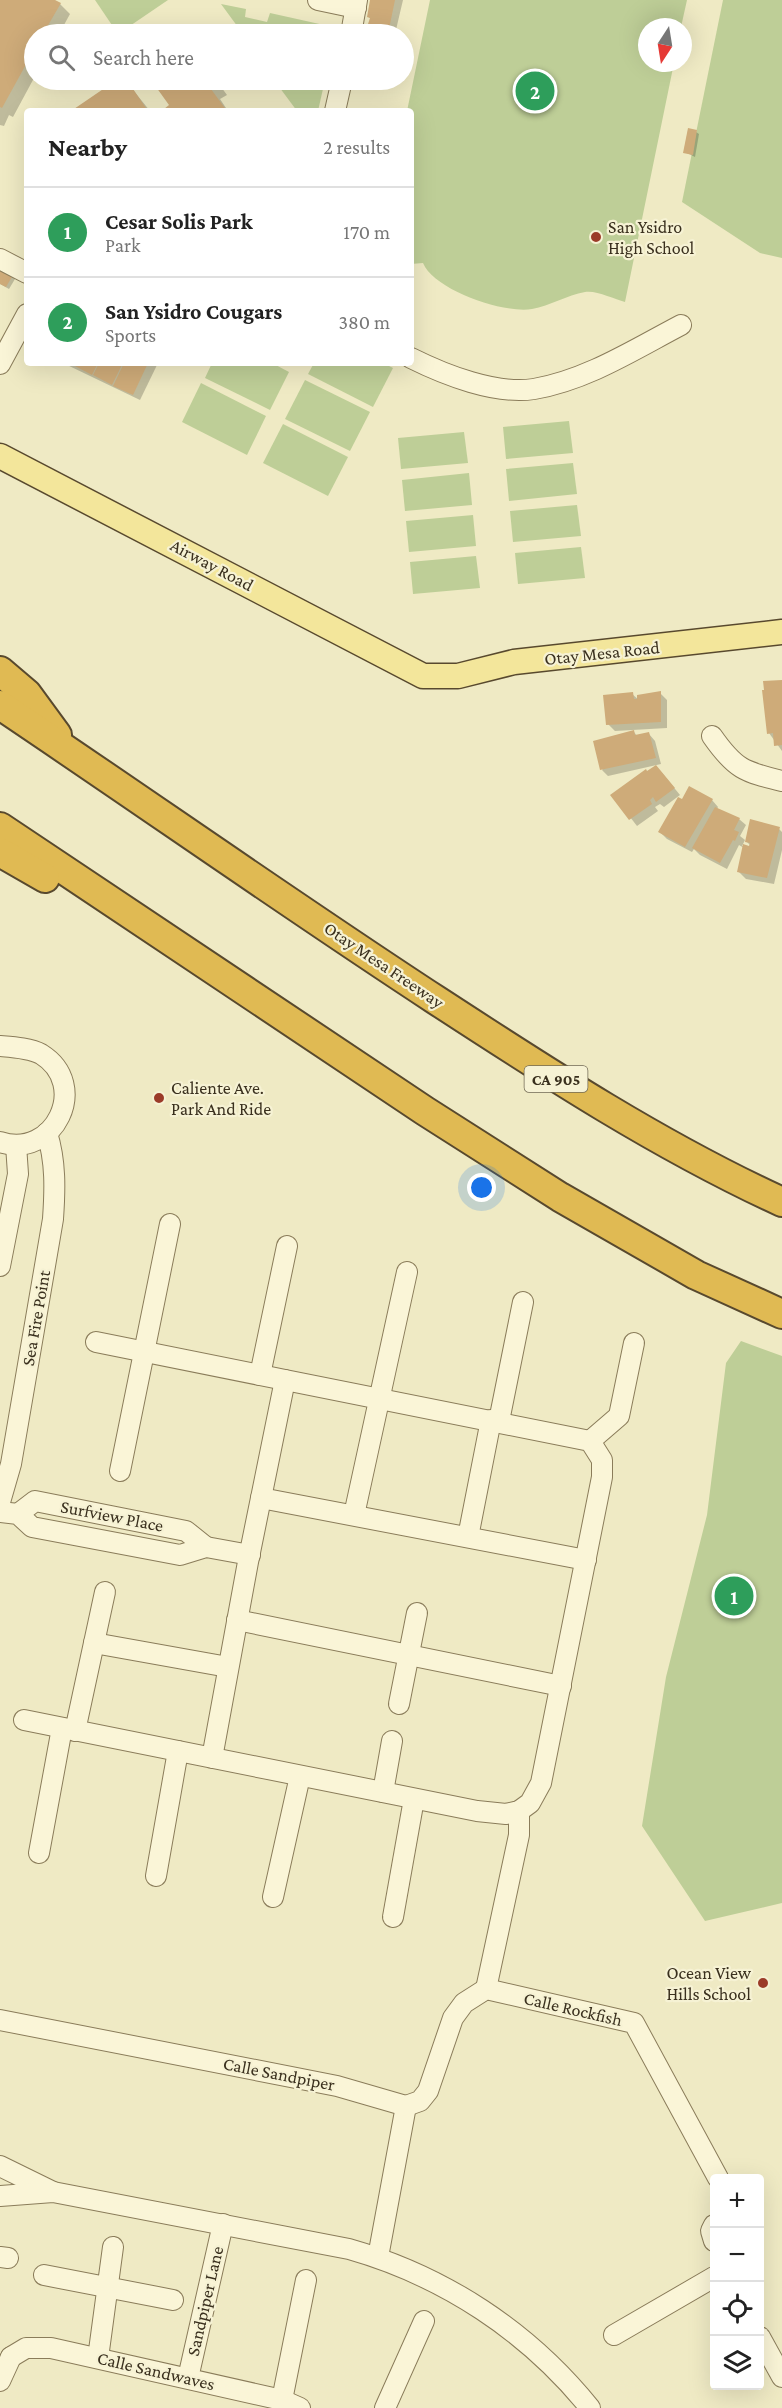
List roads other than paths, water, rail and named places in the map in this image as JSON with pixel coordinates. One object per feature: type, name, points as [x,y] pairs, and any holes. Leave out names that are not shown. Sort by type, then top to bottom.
[{"type":"highway","points":[[0,671],[27,694],[69,751]]},
{"type":"highway","name":"Otay Mesa Freeway","points":[[0,705],[342,938],[570,1088],[748,1186],[782,1202]]},
{"type":"highway","points":[[0,827],[425,1111],[560,1197],[696,1275],[782,1314]]},
{"type":"highway","points":[[0,852],[235,985]]},
{"type":"main road","name":"Airway Road","points":[[0,456],[423,676]]},
{"type":"main road","name":"Otay Mesa Road","points":[[423,676],[458,676],[514,662],[782,632]]},
{"type":"street","points":[[318,0],[357,4],[353,24]]},
{"type":"street","points":[[336,108],[340,90]]},
{"type":"street","points":[[0,258],[24,271]]},
{"type":"street","points":[[0,364],[24,320]]},
{"type":"street","points":[[414,359],[463,380],[494,387],[533,389],[597,369],[681,325]]},
{"type":"street","points":[[712,736],[728,759],[748,773],[782,781]]},
{"type":"street","points":[[0,1046],[41,1054],[57,1069],[66,1098],[62,1114],[46,1133],[36,1140],[8,1143],[18,1174],[0,1266]]},
{"type":"street","name":"Sea Fire Point","points":[[0,1502],[10,1464],[53,1220],[55,1182],[51,1148],[46,1133]]},
{"type":"street","points":[[120,1471],[170,1224]]},
{"type":"street","points":[[260,1375],[287,1246]]},
{"type":"street","points":[[354,1515],[408,1272]]},
{"type":"street","points":[[468,1537],[523,1302]]},
{"type":"street","points":[[24,1720],[477,1811],[506,1814],[519,1811],[530,1803],[541,1783],[602,1477],[602,1460],[590,1441],[96,1342]]},
{"type":"street","points":[[590,1441],[619,1416],[634,1343]]},
{"type":"street","points":[[212,1758],[285,1380]]},
{"type":"street","points":[[261,1498],[586,1560]]},
{"type":"street","name":"Surfview Place","points":[[9,1513],[32,1527],[180,1555],[206,1547],[250,1555]]},
{"type":"street","points":[[39,1853],[68,1729],[94,1643],[105,1592]]},
{"type":"street","points":[[399,1704],[417,1613]]},
{"type":"street","points":[[237,1620],[561,1686]]},
{"type":"street","points":[[94,1643],[228,1667]]},
{"type":"street","points":[[382,1792],[392,1741]]},
{"type":"street","points":[[156,1876],[178,1751]]},
{"type":"street","points":[[273,1897],[300,1776]]},
{"type":"street","points":[[393,1917],[414,1798]]},
{"type":"street","points":[[378,2257],[406,2106],[420,2101],[428,2091],[453,2018],[464,2003],[486,1989],[519,1835],[519,1811]]},
{"type":"street","name":"Calle Rockfish","points":[[486,1989],[634,2023],[716,2174]]},
{"type":"street","name":"Calle Sandpiper","points":[[0,2020],[338,2086],[406,2106]]},
{"type":"street","points":[[0,2166],[53,2192]]},
{"type":"street","points":[[0,2196],[53,2192],[349,2249],[378,2257],[449,2289],[482,2308],[548,2361],[590,2408]]},
{"type":"street","name":"Sandpiper Lane","points":[[188,2378],[223,2224]]},
{"type":"street","points":[[98,2358],[113,2247]]},
{"type":"street","points":[[44,2275],[173,2300]]},
{"type":"street","points":[[614,2334],[710,2279]]},
{"type":"street","points":[[291,2404],[306,2280]]},
{"type":"street","points":[[385,2408],[424,2321]]},
{"type":"street","points":[[764,2346],[782,2377]]},
{"type":"street","name":"Calle Sandwaves","points":[[6,2354],[26,2349],[51,2348],[188,2378],[291,2404]]},
{"type":"street","points":[[0,2381],[6,2354]]},
{"type":"place","name":"San Ysidro Cougars","points":[[535,91]]},
{"type":"place","name":"San Ysidro High School","points":[[596,237]]},
{"type":"place","name":"Caliente Ave. Park And Ride","points":[[159,1098]]},
{"type":"place","name":"Cesar Solis Park","points":[[734,1596]]},
{"type":"place","name":"Ocean View Hills School","points":[[763,1983]]}]
